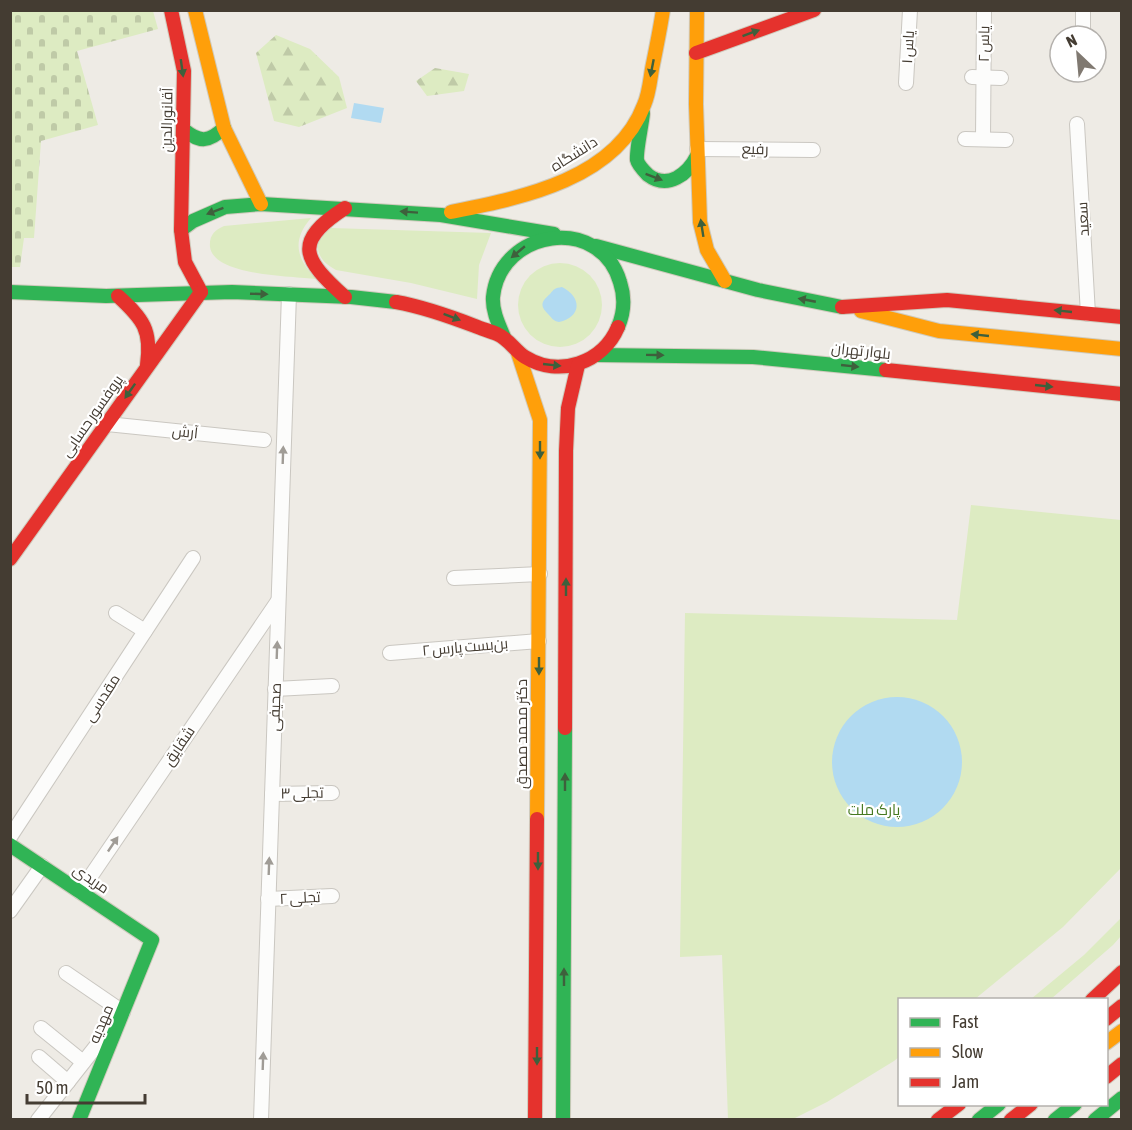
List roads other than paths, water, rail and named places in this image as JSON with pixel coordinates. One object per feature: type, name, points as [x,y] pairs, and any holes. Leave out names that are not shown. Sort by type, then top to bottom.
[{"type":"main road","name":"آقانورالدین","points":[[171,10],[184,71],[181,230],[185,262],[201,292]]},
{"type":"main road","points":[[195,10],[224,128],[261,204]]},
{"type":"main road","name":"دانشگاه","points":[[441,214],[535,194],[560,183],[600,160],[615,147],[631,128],[644,107],[663,10]]},
{"type":"main road","points":[[697,10],[697,152],[702,235],[707,250],[725,281]]},
{"type":"main road","points":[[696,53],[814,10]]},
{"type":"main road","points":[[644,107],[637,161],[647,176],[670,181],[683,175],[695,164],[697,152]]},
{"type":"main road","points":[[184,130],[203,142],[212,140],[224,128]]},
{"type":"main road","points":[[181,230],[193,221],[225,207],[261,204],[441,214],[570,237],[758,290],[844,307],[939,331],[1122,349]]},
{"type":"main road","points":[[345,208],[320,225],[311,237],[308,251],[312,263],[321,275],[345,297]]},
{"type":"main road","points":[[570,237],[548,237],[527,244],[510,258],[498,276],[493,297],[495,318],[504,337],[518,353],[536,363],[557,367],[578,364],[597,356],[612,340],[622,321],[625,299],[620,277],[608,258],[591,244]]},
{"type":"main road","points":[[10,292],[118,296],[201,292],[289,294],[381,300],[430,309],[504,337]]},
{"type":"main road","name":"پروفسور حسابی","points":[[10,559],[201,292]]},
{"type":"main road","points":[[118,296],[137,314],[146,328],[150,345],[146,369]]},
{"type":"main road","points":[[844,307],[947,300],[1122,317]]},
{"type":"main road","name":"دکتر محمد مصدق","points":[[518,353],[540,420],[535,1119]]},
{"type":"main road","name":"بلوار تهران","points":[[597,356],[753,357],[1122,394]]},
{"type":"main road","points":[[563,1119],[568,408],[578,364]]},
{"type":"main road","points":[[540,420],[568,418]]},
{"type":"main road","name":"مریدی","points":[[10,845],[153,940]]},
{"type":"main road","name":"مهدیه","points":[[79,1119],[153,940]]},
{"type":"main road","points":[[1093,998],[1122,972]]},
{"type":"main road","points":[[1108,1018],[1122,1006]]},
{"type":"main road","points":[[1108,1042],[1122,1031]]},
{"type":"main road","points":[[1108,1076],[1122,1064]]},
{"type":"main road","points":[[1095,1119],[1122,1098]]},
{"type":"main road","points":[[938,1119],[956,1106]]},
{"type":"main road","points":[[979,1119],[996,1106]]},
{"type":"main road","points":[[1011,1119],[1028,1106]]},
{"type":"main road","points":[[1055,1119],[1072,1106]]},
{"type":"street","name":"یاس ۱","points":[[906,83],[910,10]]},
{"type":"street","name":"یاس ۲","points":[[983,140],[978,77],[984,10]]},
{"type":"street","name":"یاس ۲","points":[[978,77],[1000,78]]},
{"type":"street","name":"سعید","points":[[1077,124],[1088,314]]},
{"type":"street","points":[[965,140],[1006,140]]},
{"type":"street","name":"رفیع","points":[[697,152],[813,150]]},
{"type":"street","name":"صحیفی","points":[[261,1119],[289,294]]},
{"type":"street","name":"آرش","points":[[107,424],[264,440]]},
{"type":"street","name":"مقدسی","points":[[10,837],[193,558]]},
{"type":"street","points":[[454,578],[540,574]]},
{"type":"street","name":"شقایق","points":[[80,892],[278,601]]},
{"type":"street","points":[[116,613],[145,631]]},
{"type":"street","name":"بن‌بست پارس ۲","points":[[390,653],[539,641]]},
{"type":"street","points":[[275,689],[332,686]]},
{"type":"street","name":"تجلی ۳","points":[[272,794],[332,793]]},
{"type":"street","points":[[10,911],[42,866]]},
{"type":"street","name":"تجلی ۲","points":[[268,899],[332,896]]},
{"type":"street","points":[[38,1119],[123,1012],[66,973]]},
{"type":"street","points":[[41,1028],[83,1062]]},
{"type":"street","points":[[39,1057],[68,1082]]},
{"type":"water","points":[[354,103],[384,108],[381,123],[351,118]]},
{"type":"water","points":[[562,287],[573,296],[577,306],[572,316],[559,322],[545,311],[543,303],[556,288]]},
{"type":"water","points":[[897,697],[922,702],[943,716],[957,737],[962,762],[957,787],[943,808],[922,822],[897,827],[872,822],[851,808],[837,787],[832,762],[837,737],[851,716],[872,702]]},
{"type":"park label","name":"پارک ملت","points":[[874,810]]}]
